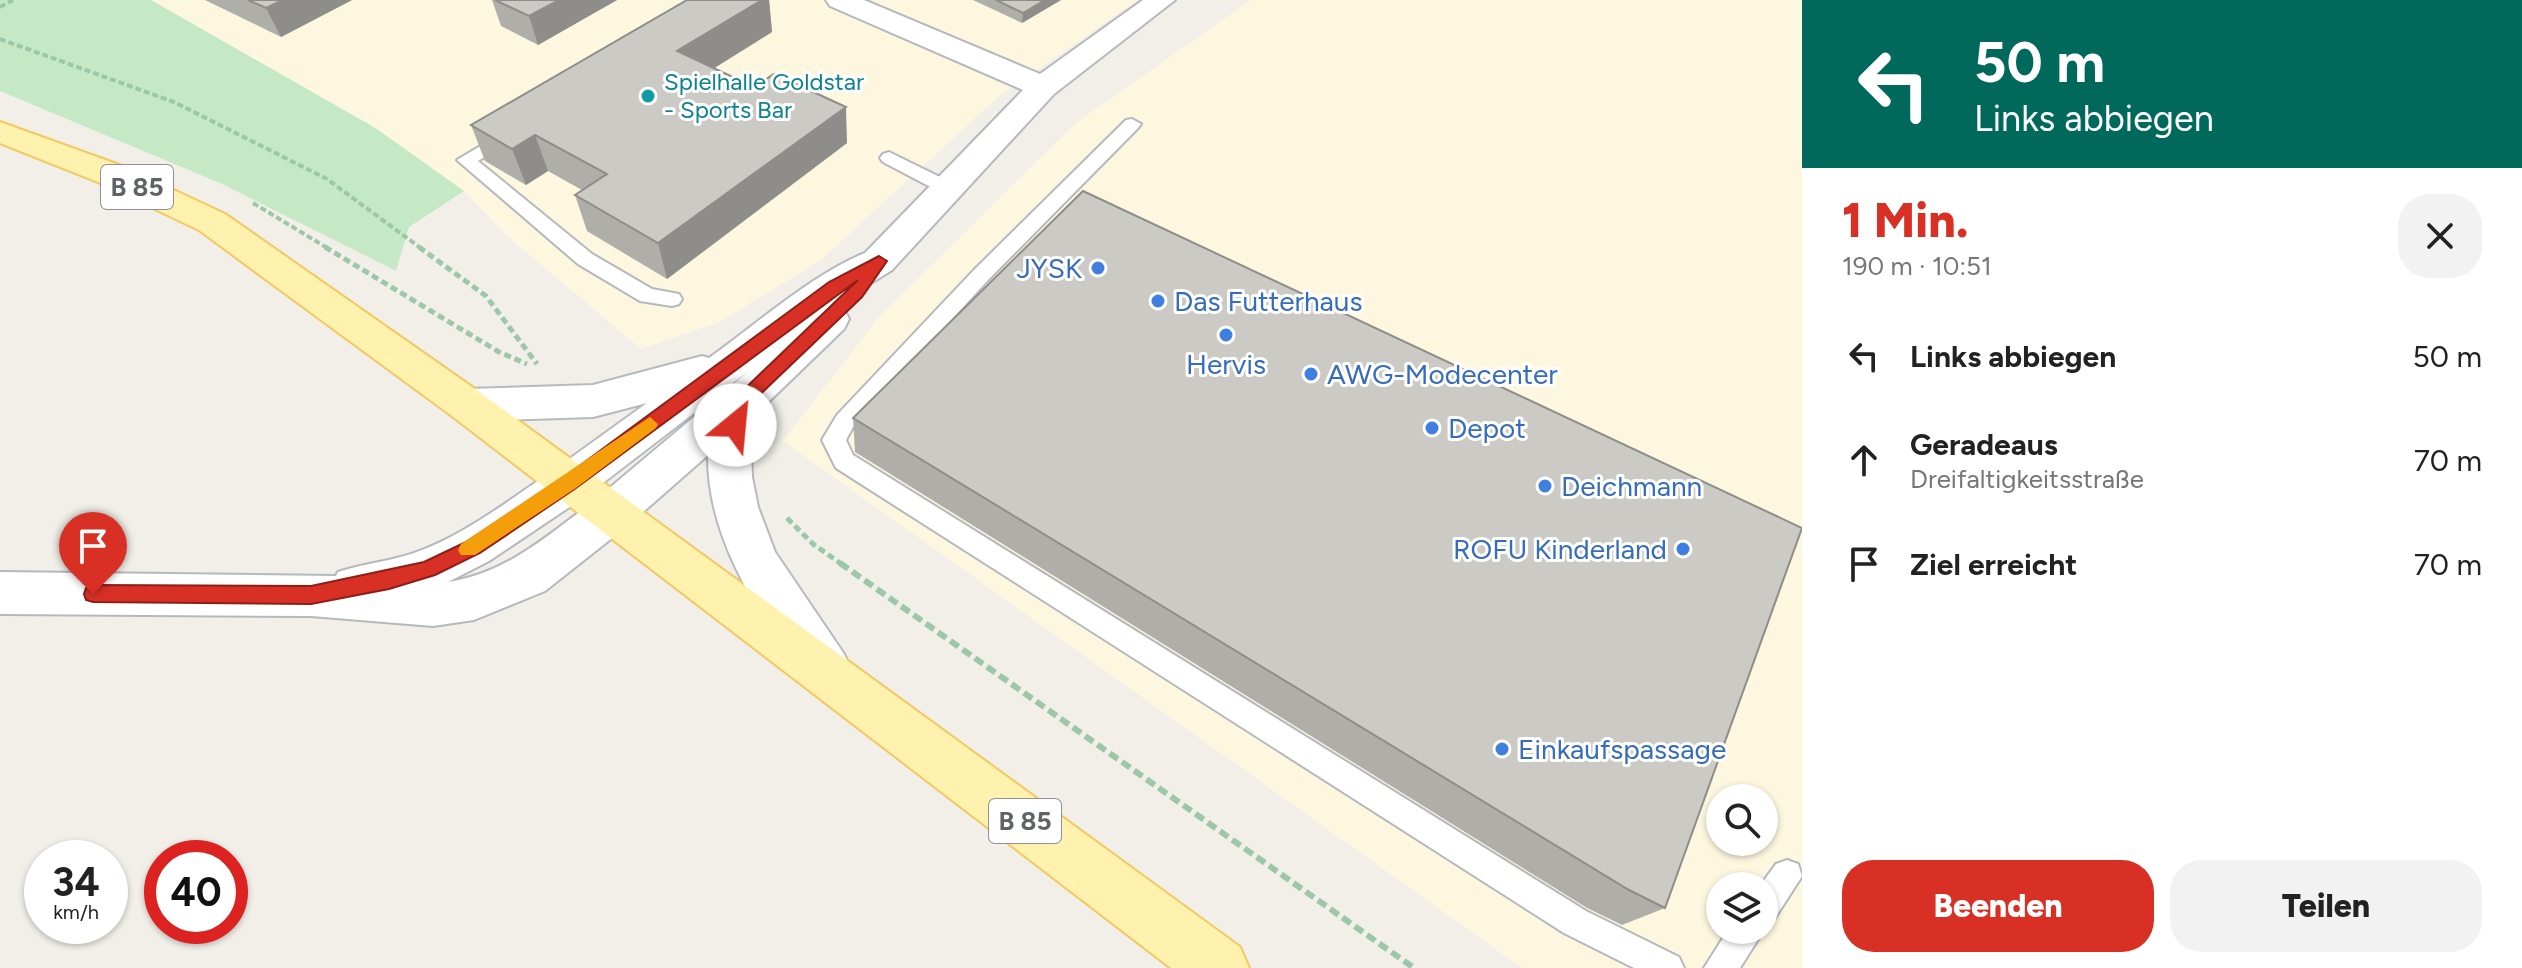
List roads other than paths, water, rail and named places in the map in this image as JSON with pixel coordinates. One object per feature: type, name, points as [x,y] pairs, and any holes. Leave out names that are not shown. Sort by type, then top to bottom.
[{"type":"main road","name":"B 85","points":[[0,132],[110,174],[212,222],[467,405],[1219,968]]},
{"type":"street","points":[[840,0],[1043,87]]},
{"type":"street","points":[[0,593],[311,595],[433,605],[474,599],[528,577],[610,514],[740,404],[857,293],[879,261],[1043,87],[1161,0]]},
{"type":"street","points":[[311,595],[429,569],[473,547],[570,483],[835,286],[879,261]]},
{"type":"street","points":[[467,405],[593,401],[655,386],[738,357]]},
{"type":"street","points":[[740,404],[730,447],[732,489],[744,532],[788,614],[830,675]]},
{"type":"lane","points":[[1132,124],[981,275],[845,421],[834,440],[844,461],[1575,922],[1668,968]]},
{"type":"lane","points":[[519,128],[466,160],[585,259],[647,296],[672,299]]},
{"type":"lane","points":[[889,158],[949,189]]},
{"type":"lane","points":[[1778,888],[1787,875]]},
{"type":"lane","points":[[1720,968],[1738,944]]},
{"type":"place","name":"Spielhalle Goldstar - Sports Bar","points":[[648,96]]},
{"type":"place","name":"JYSK","points":[[1098,268]]},
{"type":"place","name":"Das Futterhaus","points":[[1158,301]]},
{"type":"place","name":"Hervis","points":[[1226,335]]},
{"type":"place","name":"AWG-Modecenter","points":[[1311,374]]},
{"type":"place","name":"Depot","points":[[1432,428]]},
{"type":"place","name":"Deichmann","points":[[1545,486]]},
{"type":"place","name":"ROFU Kinderland","points":[[1683,549]]},
{"type":"place","name":"Einkaufspassage","points":[[1502,749]]}]
